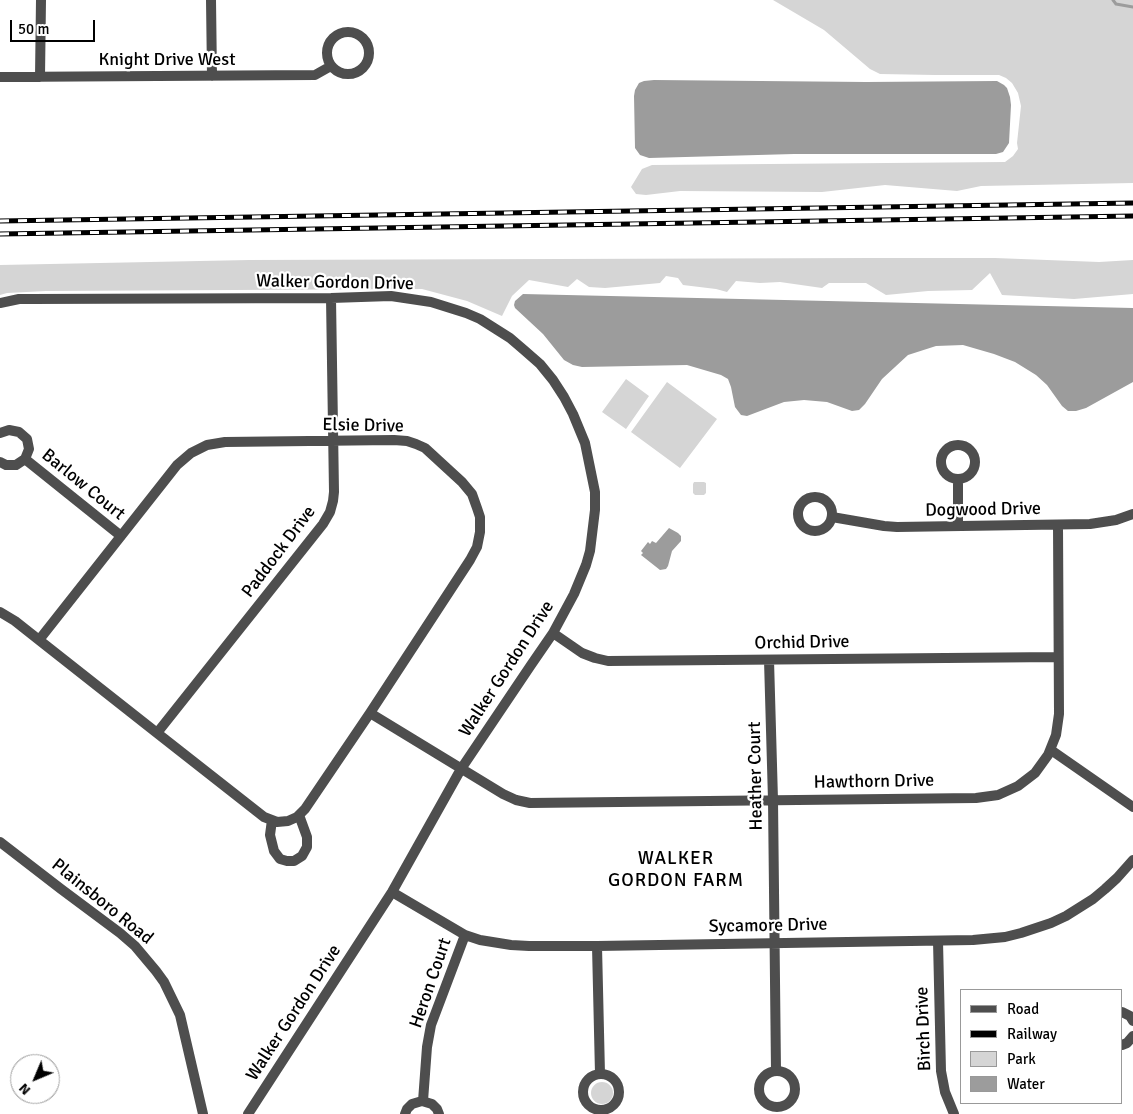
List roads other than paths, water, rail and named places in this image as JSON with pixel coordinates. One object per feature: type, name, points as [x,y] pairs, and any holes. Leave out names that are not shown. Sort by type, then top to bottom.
[{"type":"street","points":[[40,0],[40,77]]},
{"type":"street","points":[[211,0],[212,76]]},
{"type":"street","points":[[345,32],[360,35],[366,42],[370,54],[365,67],[360,72],[345,75],[337,72],[331,66],[327,50],[333,38],[345,32]]},
{"type":"street","name":"Knight Drive West","points":[[0,78],[315,75],[331,66]]},
{"type":"street","name":"Walker Gordon Drive","points":[[0,303],[31,299],[391,296],[431,302],[466,313],[495,328],[510,338],[540,364],[553,380],[570,408],[585,443],[595,492],[592,541],[586,565],[574,594],[553,633],[461,769],[392,892],[248,1114]]},
{"type":"street","name":"Paddock Drive","points":[[157,733],[326,520],[331,509],[333,498],[334,441],[331,298]]},
{"type":"street","points":[[0,434],[12,430],[19,432],[25,436],[29,446],[28,453],[20,464],[13,466],[0,462]]},
{"type":"street","name":"Elsie Drive","points":[[39,640],[180,462],[199,448],[221,442],[401,440],[419,445],[430,452],[462,482],[474,498],[480,517],[477,547],[370,713],[299,815]]},
{"type":"street","name":"Barlow Court","points":[[25,459],[121,536]]},
{"type":"street","points":[[958,479],[958,526]]},
{"type":"street","name":"Dogwood Drive","points":[[832,517],[889,527],[1099,524],[1133,514]]},
{"type":"street","name":"Hawthorn Drive","points":[[370,713],[506,796],[530,803],[976,798],[991,796],[1005,792],[1024,782],[1040,767],[1051,750],[1056,735],[1058,721],[1058,525]]},
{"type":"street","points":[[0,612],[13,619],[262,815],[280,822],[288,821],[299,815],[307,837],[307,847],[302,856],[294,861],[280,859],[274,851],[272,844],[270,834],[272,820]]},
{"type":"street","name":"Orchid Drive","points":[[553,633],[582,653],[608,661],[1058,657]]},
{"type":"street","name":"Heather Court","points":[[769,660],[773,800],[776,1072]]},
{"type":"street","points":[[1051,750],[1133,807]]},
{"type":"street","name":"Plainsboro Road","points":[[0,842],[120,933],[135,946],[156,971],[164,982],[180,1014],[203,1114]]},
{"type":"street","name":"Sycamore Drive","points":[[392,892],[465,935],[480,940],[511,945],[597,946],[973,940],[1005,937],[1051,923],[1093,899],[1117,878],[1133,860]]},
{"type":"street","name":"Heron Court","points":[[423,1101],[430,1032],[436,1010],[465,935]]},
{"type":"street","name":"Birch Drive","points":[[938,940],[941,1071],[945,1092],[954,1114]]},
{"type":"street","points":[[597,946],[600,1074]]},
{"type":"street","points":[[1123,1012],[1133,1021]]},
{"type":"street","points":[[1123,1045],[1133,1036]]},
{"type":"street","points":[[405,1114],[407,1109],[418,1101],[432,1104],[439,1114]]},
{"type":"water","points":[[654,80],[997,81],[1007,88],[1010,97],[1009,143],[1003,152],[996,154],[794,154],[649,158],[640,155],[635,148],[634,96],[639,83]]},
{"type":"water","points":[[523,294],[1133,308],[1133,382],[1086,408],[1068,411],[1062,406],[1047,385],[1036,375],[1015,362],[963,345],[936,346],[908,355],[882,379],[859,410],[852,411],[827,402],[804,400],[784,402],[747,416],[741,415],[735,407],[728,379],[721,375],[687,365],[582,367],[573,365],[564,360],[543,334],[515,308],[515,301]]},
{"type":"water","points":[[669,528],[681,536],[681,541],[672,551],[666,569],[660,570],[641,555],[643,553],[641,551],[648,542],[650,544],[652,541],[656,543]]},
{"type":"waterway","points":[[1113,0],[1116,4],[1133,7]]},
{"type":"railway","points":[[0,221],[1133,203]]},
{"type":"railway","points":[[0,234],[1133,216]]},
{"type":"district","name":"WALKER GORDON FARM","points":[[676,870]]}]
